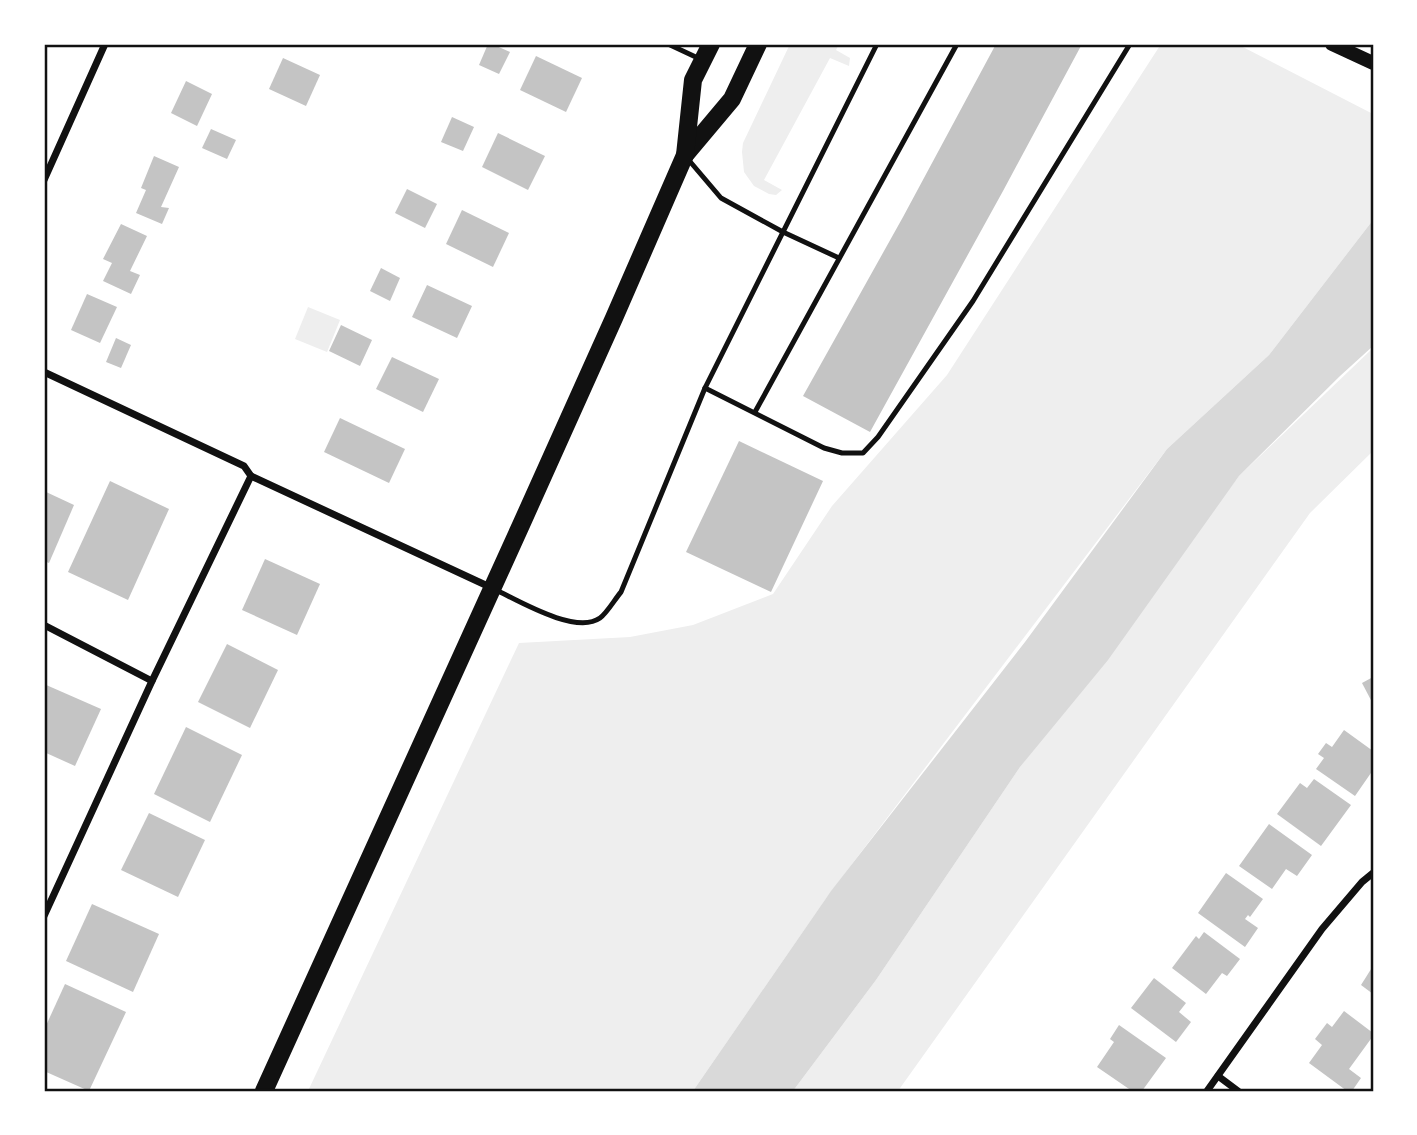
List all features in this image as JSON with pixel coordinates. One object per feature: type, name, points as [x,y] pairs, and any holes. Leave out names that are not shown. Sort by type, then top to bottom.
[{"type":"main road","points":[[684,155],[732,99],[758,44]]},
{"type":"main road","points":[[1332,44],[1373,63]]},
{"type":"main road","points":[[264,1091],[493,588],[684,155],[693,80],[707,52]]},
{"type":"street","points":[[44,180],[105,44]]},
{"type":"street","points":[[44,372],[243,466],[251,475],[493,588]]},
{"type":"street","points":[[44,916],[251,475]]},
{"type":"street","points":[[44,625],[152,681]]},
{"type":"street","points":[[1207,1091],[1327,922],[1373,873]]},
{"type":"street","points":[[1218,1076],[1238,1091]]},
{"type":"lane","points":[[668,44],[707,52]]},
{"type":"lane","points":[[493,588],[535,610],[576,624],[599,619],[621,592],[705,388],[877,44]]},
{"type":"lane","points":[[755,412],[957,44]]},
{"type":"lane","points":[[705,388],[824,448],[842,453],[863,453],[878,437],[973,301],[1130,44]]},
{"type":"lane","points":[[684,155],[721,198],[783,232],[839,258]]},
{"type":"shaded area","points":[[790,44],[839,44],[836,50],[850,58],[849,66],[830,58],[764,180],[782,190],[776,195],[754,186],[744,172],[742,152],[743,143]]},
{"type":"shaded area","points":[[1161,44],[1237,44],[1373,114],[1373,220],[1269,355],[1167,449],[827,897],[693,1091],[308,1091],[519,643],[630,637],[693,625],[773,594],[832,506],[947,375]]},
{"type":"shaded area","points":[[1373,220],[1373,346],[1239,476],[1108,660],[1020,767],[876,980],[793,1091],[693,1091],[831,891],[1025,642],[1167,449],[1269,355]]},
{"type":"shaded area","points":[[308,307],[340,320],[327,352],[295,339]]},
{"type":"shaded area","points":[[1373,348],[1373,451],[1310,513],[898,1091],[793,1091],[876,980],[1020,767],[1239,476]]},
{"type":"building","points":[[488,44],[510,52],[499,74],[479,65]]},
{"type":"building","points":[[996,44],[1082,44],[870,432],[803,396]]},
{"type":"building","points":[[536,56],[582,78],[566,112],[520,90]]},
{"type":"building","points":[[283,58],[320,75],[306,106],[269,89]]},
{"type":"building","points":[[186,81],[212,94],[197,126],[171,113]]},
{"type":"building","points":[[452,117],[474,127],[463,151],[441,142]]},
{"type":"building","points":[[211,129],[236,140],[227,159],[202,148]]},
{"type":"building","points":[[498,133],[545,156],[528,190],[482,167]]},
{"type":"building","points":[[154,156],[179,167],[161,207],[169,208],[162,224],[136,213],[146,190],[141,188]]},
{"type":"building","points":[[407,189],[437,204],[425,228],[395,213]]},
{"type":"building","points":[[462,210],[509,233],[493,267],[446,244]]},
{"type":"building","points":[[121,224],[147,236],[130,271],[140,275],[131,294],[103,281],[112,263],[103,259]]},
{"type":"building","points":[[381,268],[400,278],[390,301],[370,291]]},
{"type":"building","points":[[427,285],[472,306],[457,338],[412,317]]},
{"type":"building","points":[[87,294],[117,307],[100,343],[71,330]]},
{"type":"building","points":[[341,325],[372,340],[360,366],[329,351]]},
{"type":"building","points":[[116,338],[131,345],[121,368],[106,362]]},
{"type":"building","points":[[392,357],[439,379],[423,412],[376,389]]},
{"type":"building","points":[[340,418],[405,449],[389,483],[324,452]]},
{"type":"building","points":[[739,441],[823,481],[771,592],[686,552]]},
{"type":"building","points":[[110,481],[169,509],[128,600],[68,572]]},
{"type":"building","points":[[44,491],[74,505],[49,563],[44,561]]},
{"type":"building","points":[[265,559],[320,584],[297,635],[242,610]]},
{"type":"building","points":[[227,644],[278,670],[250,728],[198,702]]},
{"type":"building","points":[[1373,677],[1373,704],[1362,683]]},
{"type":"building","points":[[44,684],[101,709],[75,766],[44,752]]},
{"type":"building","points":[[186,727],[242,755],[210,822],[154,794]]},
{"type":"building","points":[[1344,730],[1373,751],[1373,770],[1355,796],[1316,769],[1324,758],[1318,754],[1326,743],[1332,747]]},
{"type":"building","points":[[1314,779],[1351,805],[1321,846],[1277,814],[1300,783],[1307,788]]},
{"type":"building","points":[[149,813],[205,840],[178,897],[121,870]]},
{"type":"building","points":[[1269,824],[1312,855],[1297,876],[1286,869],[1272,889],[1239,866]]},
{"type":"building","points":[[1226,873],[1263,899],[1250,917],[1248,915],[1245,919],[1258,928],[1245,947],[1198,913]]},
{"type":"building","points":[[92,904],[159,934],[133,992],[66,961]]},
{"type":"building","points":[[1204,932],[1240,959],[1227,976],[1222,973],[1206,994],[1172,968],[1196,936],[1199,939]]},
{"type":"building","points":[[1373,966],[1373,994],[1361,985]]},
{"type":"building","points":[[1154,978],[1186,1003],[1179,1012],[1191,1022],[1176,1042],[1131,1008]]},
{"type":"building","points":[[65,984],[126,1012],[89,1091],[44,1071],[44,1030]]},
{"type":"building","points":[[1344,1011],[1373,1033],[1349,1069],[1361,1078],[1352,1091],[1347,1091],[1309,1063],[1322,1045],[1315,1039],[1327,1023],[1332,1027]]},
{"type":"building","points":[[1119,1025],[1166,1058],[1142,1091],[1132,1091],[1097,1067],[1114,1042],[1110,1039]]}]
